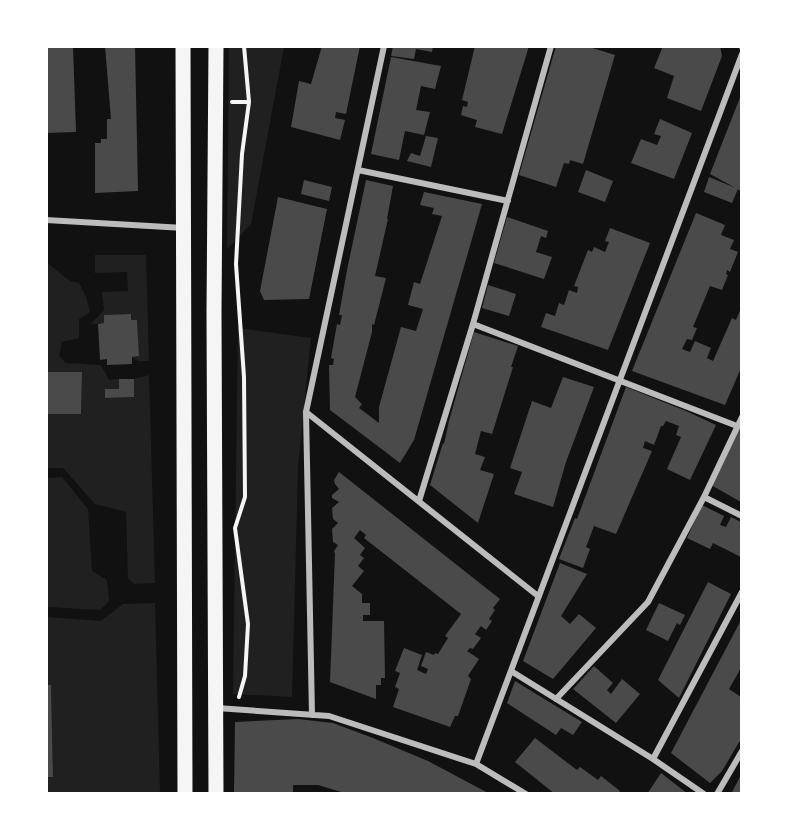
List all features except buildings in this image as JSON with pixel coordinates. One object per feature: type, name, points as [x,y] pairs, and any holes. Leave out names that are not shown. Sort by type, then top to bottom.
[{"type":"main road","points":[[183,46],[185,794]]},
{"type":"main road","points":[[216,46],[214,313],[216,794]]},
{"type":"street","points":[[312,714],[306,411],[384,46]]},
{"type":"street","points":[[419,501],[473,324],[551,46]]},
{"type":"street","points":[[476,764],[741,54]]},
{"type":"street","points":[[358,170],[508,201]]},
{"type":"street","points":[[46,219],[184,228]]},
{"type":"street","points":[[473,324],[737,426]]},
{"type":"street","points":[[306,411],[538,596]]},
{"type":"street","points":[[556,699],[648,602],[704,496],[741,417]]},
{"type":"street","points":[[704,496],[741,516]]},
{"type":"street","points":[[653,759],[741,592]]},
{"type":"street","points":[[511,671],[653,759],[704,794]]},
{"type":"street","points":[[216,708],[329,716],[476,764],[526,794]]},
{"type":"street","points":[[717,794],[741,751]]},
{"type":"path","points":[[236,710],[245,676],[248,624],[235,528],[245,497],[244,377],[236,264],[242,154],[249,102],[244,46]]},
{"type":"path","points":[[228,102],[249,102]]},
{"type":"shaded area","points":[[229,47],[284,47],[251,224],[227,249]]},
{"type":"shaded area","points":[[95,255],[146,255],[149,361],[138,361],[132,357],[139,356],[137,320],[131,320],[131,314],[104,315],[104,323],[91,324],[104,310],[102,292],[128,291],[127,272],[95,273]]},
{"type":"shaded area","points":[[47,263],[70,281],[79,283],[90,312],[79,319],[79,338],[62,342],[59,356],[66,363],[101,365],[109,380],[119,379],[119,389],[105,389],[106,398],[134,397],[134,379],[149,375],[155,583],[134,584],[128,578],[126,512],[95,504],[63,468],[47,468],[47,414],[81,413],[82,373],[47,372]]},
{"type":"shaded area","points":[[238,328],[311,338],[298,468],[292,697],[233,694]]},
{"type":"shaded area","points":[[62,477],[88,509],[92,571],[107,580],[109,601],[100,610],[47,607],[47,478]]},
{"type":"shaded area","points":[[155,603],[160,793],[47,793],[46,777],[53,776],[51,685],[46,685],[47,617],[101,621],[123,604]]}]
